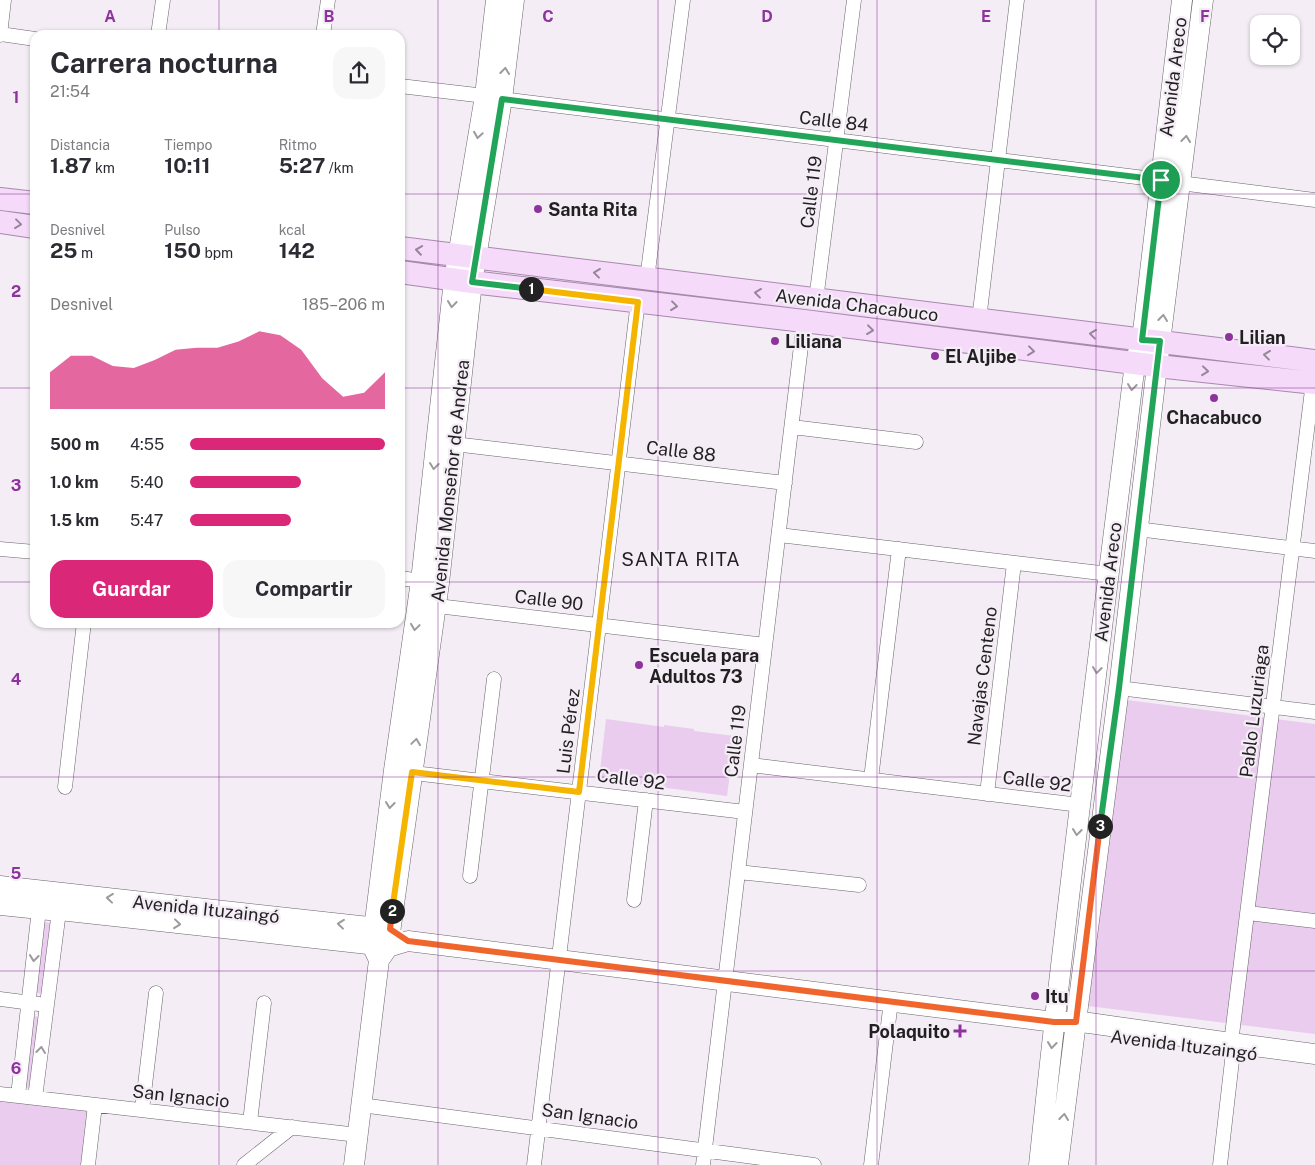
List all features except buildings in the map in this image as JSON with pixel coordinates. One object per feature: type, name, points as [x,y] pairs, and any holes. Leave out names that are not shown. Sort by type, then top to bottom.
[{"type":"main road","name":"Avenida Monseñor de Andrea","points":[[493,98],[496,0]]},
{"type":"main road","name":"Avenida Monseñor de Andrea","points":[[354,1165],[403,771],[430,582],[463,281],[493,98],[514,0]]},
{"type":"main road","name":"Avenida Areco","points":[[1058,1165],[1119,688],[1157,366],[1151,341],[1170,181],[1182,0]]},
{"type":"main road","name":"Avenida Areco","points":[[1170,181],[1203,0]]},
{"type":"main road","points":[[0,199],[30,202]]},
{"type":"main road","points":[[0,222],[30,225]]},
{"type":"main road","name":"Avenida Chacabuco","points":[[405,249],[1151,341],[1314,375]]},
{"type":"main road","name":"Avenida Chacabuco","points":[[405,273],[1157,366],[1314,375]]},
{"type":"main road","name":"Avenida Monseñor de Andrea","points":[[430,582],[454,444],[463,281]]},
{"type":"main road","name":"Avenida Areco","points":[[1039,1165],[1054,1022],[1134,363],[1151,341]]},
{"type":"main road","name":"Avenida Ituzaingó","points":[[0,886],[381,942],[408,941],[1054,1022],[1315,1062]]},
{"type":"main road","name":"Avenida Ituzaingó","points":[[0,905],[49,910]]},
{"type":"main road","name":"Avenida Ituzaingó","points":[[1232,1048],[1315,1054]]},
{"type":"street","points":[[4,0],[0,35],[30,38]]},
{"type":"street","points":[[159,30],[163,0]]},
{"type":"street","points":[[325,30],[328,0]]},
{"type":"street","points":[[648,279],[684,0]]},
{"type":"street","name":"Calle 119","points":[[816,300],[854,0]]},
{"type":"street","points":[[979,320],[1018,0]]},
{"type":"street","name":"Calle 84","points":[[405,87],[1315,200]]},
{"type":"street","name":"Luis Pérez","points":[[534,1165],[638,302]]},
{"type":"street","name":"Calle 119","points":[[703,1165],[804,321]]},
{"type":"street","name":"Pablo Luzuriaga","points":[[1220,1165],[1248,913],[1314,375]]},
{"type":"street","points":[[792,427],[916,442]]},
{"type":"street","name":"Calle 88","points":[[454,444],[785,483]]},
{"type":"street","points":[[1137,529],[1315,551]]},
{"type":"street","points":[[779,535],[1109,574]]},
{"type":"street","points":[[0,549],[30,552]]},
{"type":"street","points":[[871,779],[899,549]]},
{"type":"street","name":"Navajas Centeno","points":[[987,794],[1014,563]]},
{"type":"street","points":[[405,579],[430,582]]},
{"type":"street","name":"Calle 90","points":[[427,605],[766,645]]},
{"type":"street","points":[[66,787],[83,628]]},
{"type":"street","points":[[470,876],[494,680]]},
{"type":"street","points":[[1119,688],[1315,712]]},
{"type":"street","name":"Calle 92","points":[[751,766],[1080,805]]},
{"type":"street","name":"Calle 92","points":[[403,771],[745,812]]},
{"type":"street","points":[[634,900],[646,800]]},
{"type":"street","points":[[738,872],[859,885]]},
{"type":"street","points":[[18,1096],[30,1003],[49,910]]},
{"type":"street","points":[[35,1098],[47,1005],[49,910]]},
{"type":"street","name":"Avenida Ituzaingó","points":[[49,910],[381,942]]},
{"type":"street","points":[[1248,913],[1315,921]]},
{"type":"street","points":[[142,1110],[156,993]]},
{"type":"street","points":[[0,999],[47,1005]]},
{"type":"street","points":[[871,1165],[891,1001]]},
{"type":"street","points":[[250,1122],[264,1004]]},
{"type":"street","name":"San Ignacio","points":[[0,1094],[358,1135]]},
{"type":"street","points":[[88,1165],[95,1105]]},
{"type":"street","name":"San Ignacio","points":[[361,1105],[814,1165]]},
{"type":"street","points":[[244,1165],[292,1127]]},
{"type":"shaded area","points":[[1127,700],[1315,724],[1315,1034],[1088,1006]]},
{"type":"shaded area","points":[[606,719],[664,727],[664,725],[735,736],[727,796],[599,779]]},
{"type":"shaded area","points":[[43,922],[53,923],[44,994],[35,993]]},
{"type":"shaded area","points":[[31,1016],[41,1017],[32,1088],[22,1087]]},
{"type":"shaded area","points":[[0,1100],[88,1110],[82,1165],[0,1165]]},
{"type":"place","name":"Santa Rita","points":[[538,209]]},
{"type":"place","name":"Lilian","points":[[1229,337]]},
{"type":"place","name":"Liliana","points":[[775,341]]},
{"type":"place","name":"El Aljibe","points":[[935,356]]},
{"type":"place","name":"Chacabuco","points":[[1214,398]]},
{"type":"place","name":"Escuela para Adultos 73","points":[[639,665]]},
{"type":"place","name":"Itu","points":[[1035,996]]},
{"type":"place","name":"Polaquito","points":[[960,1031]]},
{"type":"district","name":"SANTA RITA","points":[[681,559]]},
{"type":"route","points":[[502,99],[1161,180],[1142,340],[1160,341],[1119,688],[1076,1022],[1054,1022],[408,941],[390,929],[412,772],[579,792],[638,302],[472,282],[502,99]]}]
